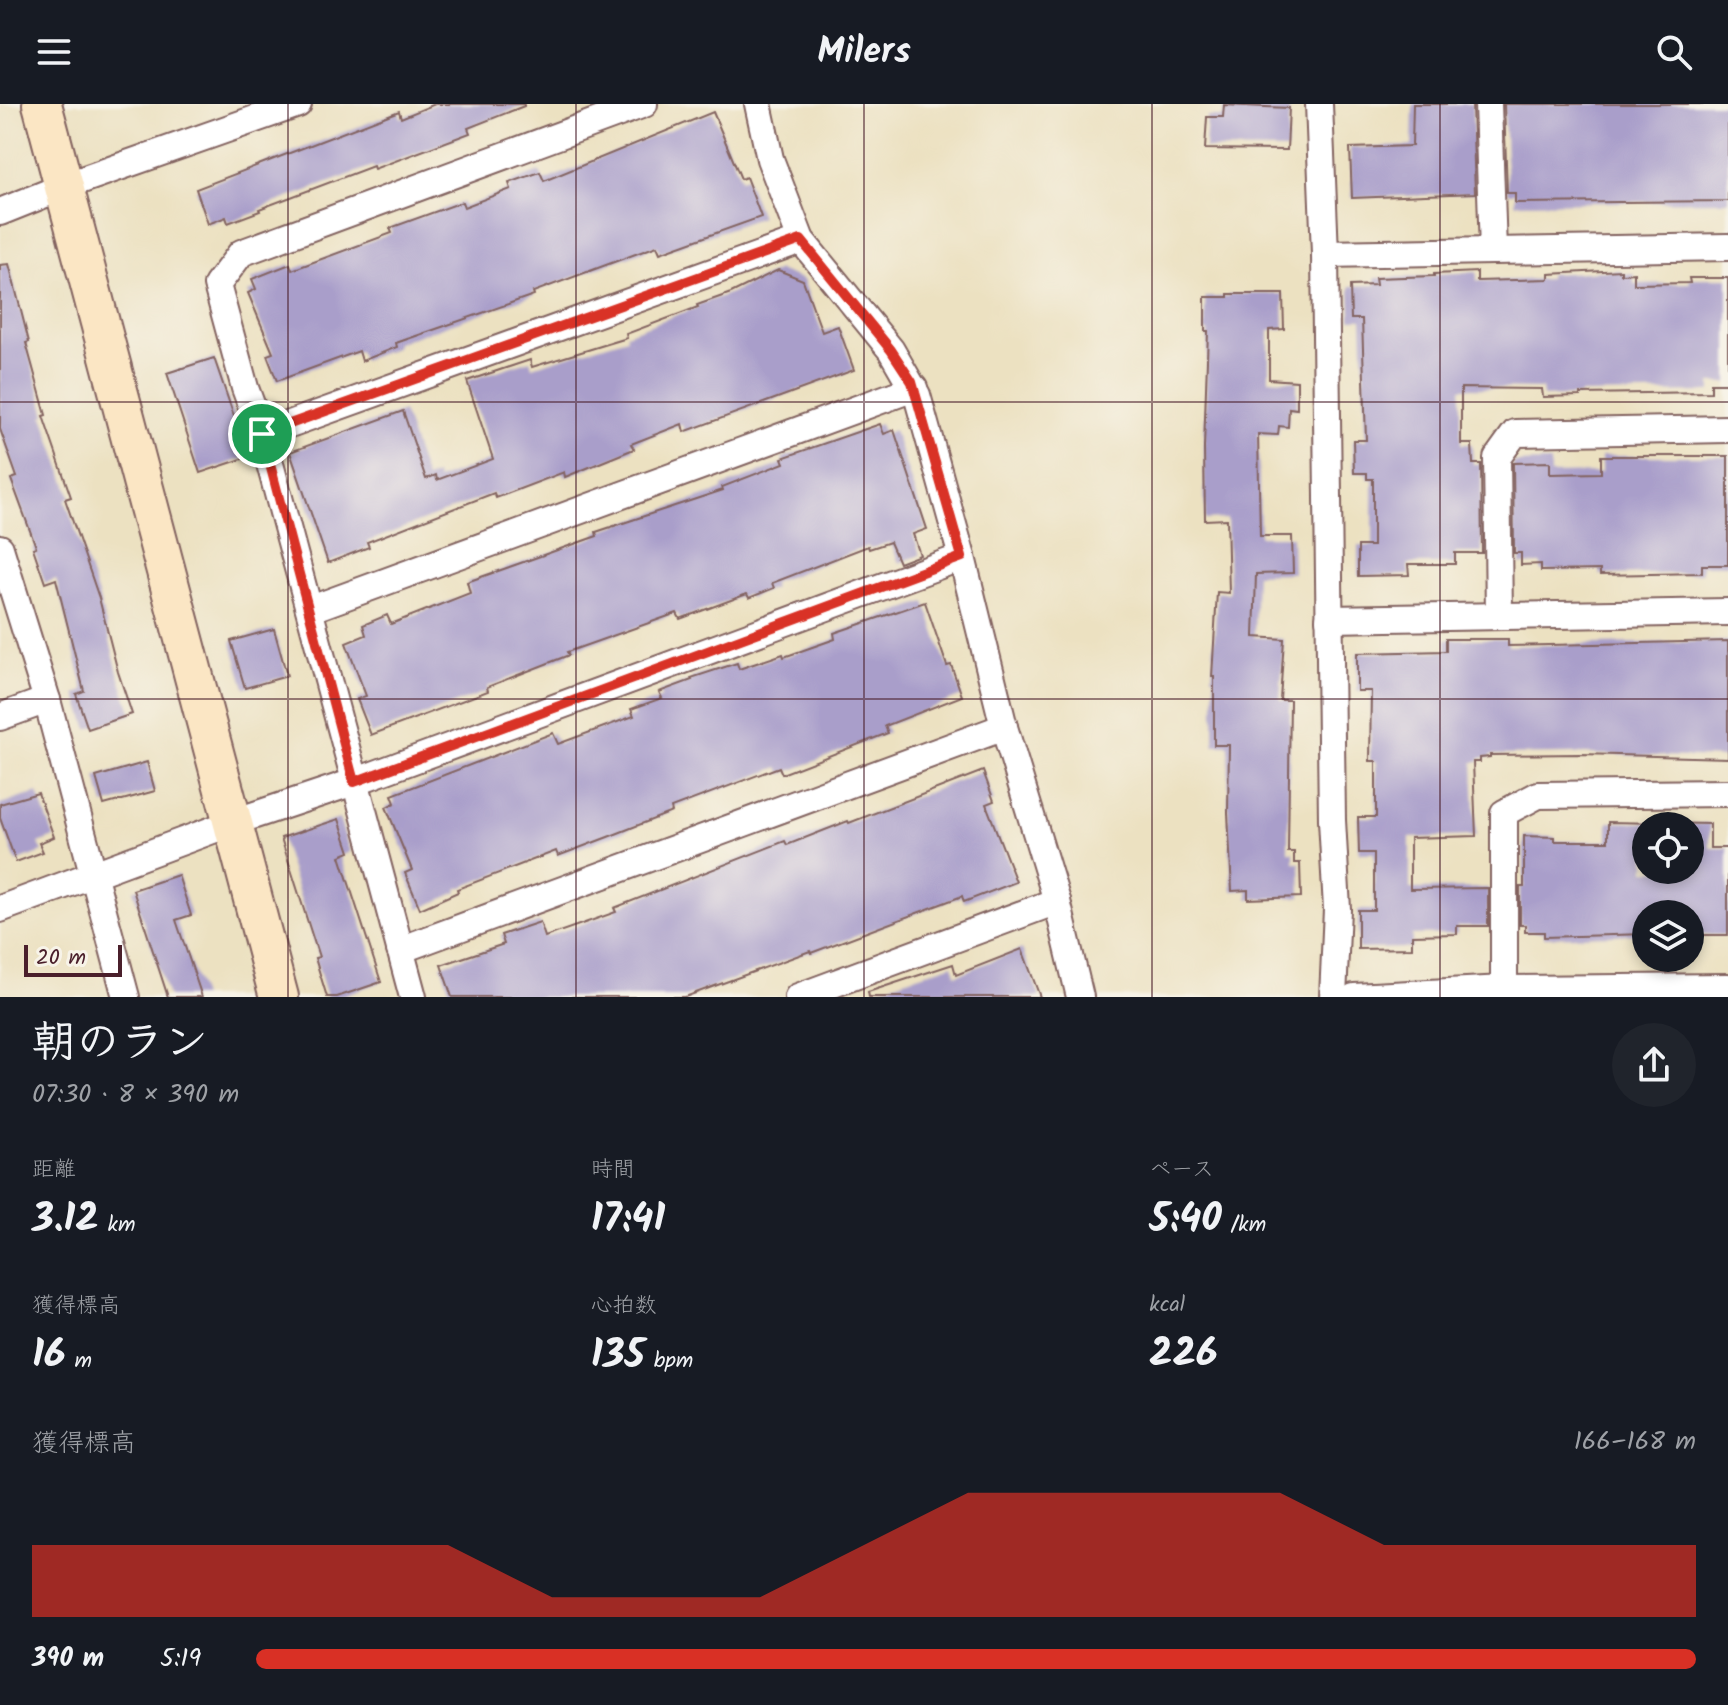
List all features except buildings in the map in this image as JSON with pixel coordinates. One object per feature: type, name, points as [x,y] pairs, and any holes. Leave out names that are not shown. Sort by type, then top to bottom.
[{"type":"street","points":[[42,104],[279,997]]},
{"type":"street","points":[[0,212],[298,104]]},
{"type":"street","points":[[413,997],[262,434],[245,388],[217,285],[241,253],[644,104]]},
{"type":"street","points":[[758,104],[770,159],[801,240],[891,350],[914,388],[962,557],[1004,727],[1057,901],[1080,997]]},
{"type":"street","points":[[1319,104],[1325,254],[1332,820],[1337,909],[1333,997]]},
{"type":"street","points":[[1488,104],[1493,251]]},
{"type":"street","points":[[262,434],[801,240]]},
{"type":"street","points":[[1325,254],[1728,247]]},
{"type":"street","points":[[322,605],[914,388]]},
{"type":"street","points":[[1499,616],[1497,458],[1515,433],[1728,429]]},
{"type":"street","points":[[0,548],[47,700],[126,997]]},
{"type":"street","points":[[0,909],[962,557]]},
{"type":"street","points":[[1329,619],[1728,612]]},
{"type":"street","points":[[0,717],[47,700]]},
{"type":"street","points":[[400,950],[1004,727]]},
{"type":"street","points":[[1504,989],[1504,813],[1538,795],[1728,793]]},
{"type":"street","points":[[798,997],[1057,901]]},
{"type":"street","points":[[1354,997],[1504,989],[1728,987]]},
{"type":"route","points":[[801,240],[891,350],[912,382],[962,557],[354,782],[262,434],[801,240]]}]
